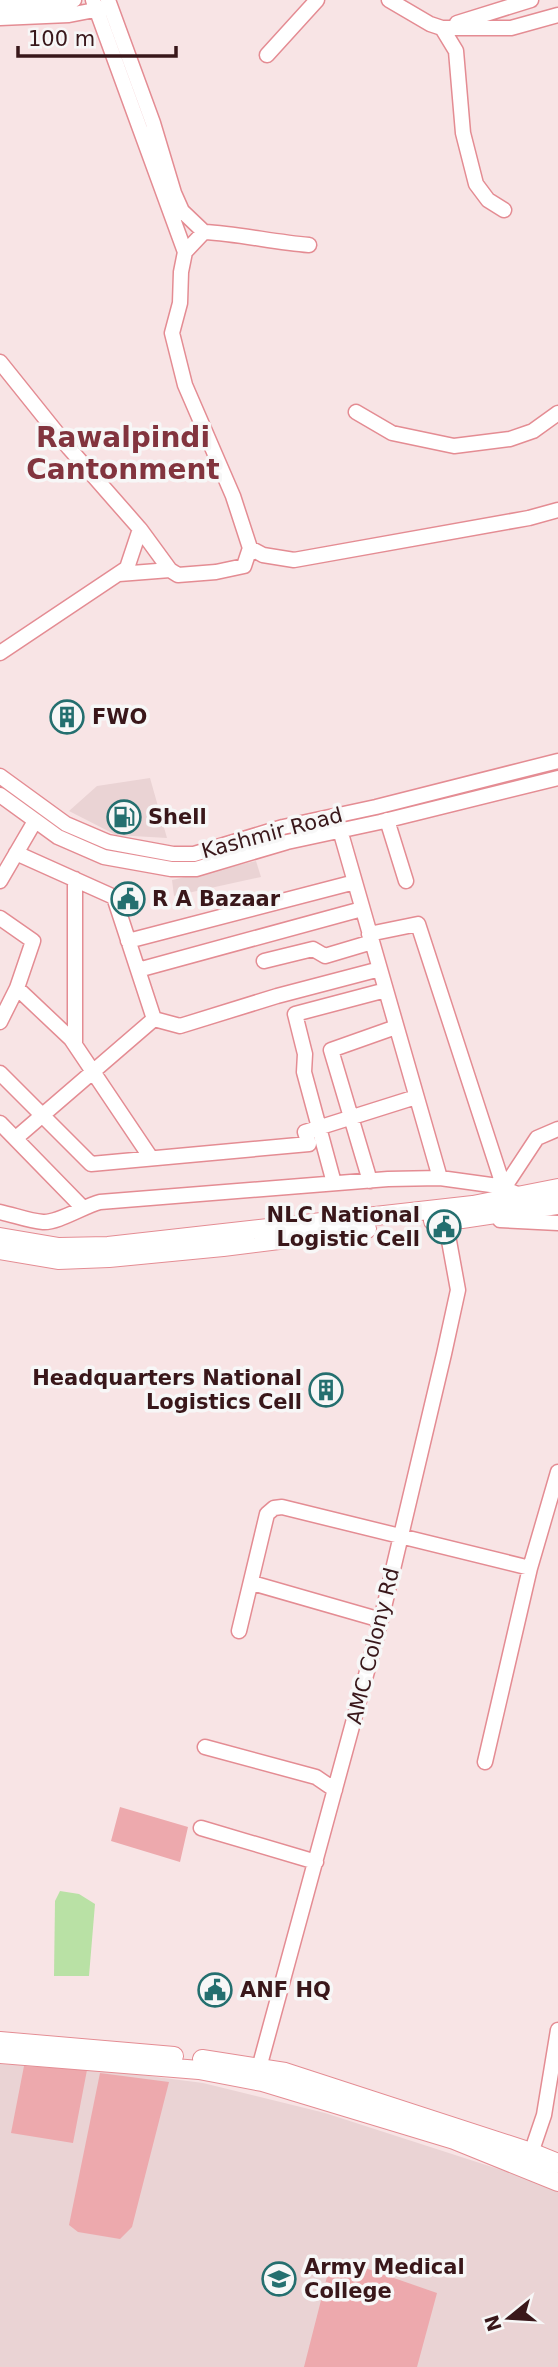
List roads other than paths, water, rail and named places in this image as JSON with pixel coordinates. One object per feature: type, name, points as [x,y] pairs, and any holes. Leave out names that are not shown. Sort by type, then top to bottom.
[{"type":"main road","points":[[0,1237],[59,1247],[108,1246],[473,1205],[522,1196],[556,1199]]},
{"type":"main road","points":[[0,1250],[58,1260],[109,1258],[453,1219],[556,1199]]},
{"type":"main road","points":[[0,2040],[87,2047],[285,2072],[528,2160],[558,2182]]},
{"type":"main road","points":[[0,2054],[199,2070],[262,2082],[454,2140],[528,2160],[558,2163]]},
{"type":"street","points":[[0,5],[61,4],[74,0]]},
{"type":"street","points":[[267,55],[317,0]]},
{"type":"street","points":[[389,0],[442,28],[511,28],[558,15]]},
{"type":"street","points":[[442,28],[531,0]]},
{"type":"street","points":[[0,18],[69,15],[102,4]]},
{"type":"street","points":[[102,4],[153,123],[182,211],[204,232],[236,233],[309,245]]},
{"type":"street","points":[[0,362],[69,448],[140,529],[170,570],[178,575],[216,572],[244,566],[250,548],[233,496],[185,385],[172,333],[180,303],[185,252],[102,4]]},
{"type":"street","points":[[442,28],[456,51],[463,133],[476,184],[488,200],[504,210]]},
{"type":"street","points":[[185,252],[204,232]]},
{"type":"street","points":[[356,412],[392,433],[454,446],[510,439],[533,431],[558,413]]},
{"type":"street","points":[[250,548],[263,555],[294,560],[529,518],[558,510]]},
{"type":"street","points":[[0,653],[127,568],[140,529]]},
{"type":"street","points":[[118,574],[170,570]]},
{"type":"street","name":"Kashmir Road","points":[[0,795],[58,837],[104,857],[172,869],[196,869],[287,842],[376,807],[558,761]]},
{"type":"street","points":[[521,771],[525,786]]},
{"type":"street","name":"Kashmir Road","points":[[0,776],[66,824],[108,842],[173,854],[194,854],[283,827],[383,821],[558,778]]},
{"type":"street","points":[[488,779],[492,794]]},
{"type":"street","points":[[376,807],[406,881]]},
{"type":"street","points":[[0,881],[35,821]]},
{"type":"street","points":[[338,823],[440,1178]]},
{"type":"street","points":[[16,853],[114,897],[154,1019]]},
{"type":"street","points":[[75,879],[75,1045]]},
{"type":"street","points":[[128,941],[355,882]]},
{"type":"street","points":[[138,970],[362,909]]},
{"type":"street","points":[[0,918],[33,941],[17,988],[0,1022]]},
{"type":"street","points":[[264,961],[313,949],[325,956],[370,938],[418,924],[504,1188]]},
{"type":"street","points":[[154,1019],[180,1026],[277,996],[380,969]]},
{"type":"street","points":[[17,988],[75,1045],[151,1158]]},
{"type":"street","points":[[334,1184],[304,1072],[304,1054],[295,1014],[386,990]]},
{"type":"street","points":[[16,1138],[154,1019]]},
{"type":"street","points":[[370,1181],[331,1050],[396,1027]]},
{"type":"street","points":[[0,1073],[91,1164],[309,1144],[305,1132],[416,1097]]},
{"type":"street","points":[[0,1123],[82,1207]]},
{"type":"street","points":[[504,1188],[537,1138],[558,1129]]},
{"type":"street","points":[[0,1212],[44,1222],[58,1220],[82,1207],[100,1202],[440,1178],[504,1188],[522,1196]]},
{"type":"street","points":[[453,1219],[558,1223]]},
{"type":"street","name":"AMC Colony Rd","points":[[259,2068],[381,1620],[458,1290],[453,1219]]},
{"type":"street","points":[[485,1762],[530,1568],[558,1472]]},
{"type":"street","points":[[239,1630],[267,1514],[274,1508],[282,1507],[530,1568]]},
{"type":"street","points":[[251,1583],[381,1620]]},
{"type":"street","points":[[205,1747],[316,1777],[335,1790]]},
{"type":"street","points":[[201,1828],[316,1862]]},
{"type":"street","points":[[528,2160],[544,2115],[558,2030]]},
{"type":"place","name":"FWO","points":[[67,717]]},
{"type":"place","name":"Shell","points":[[124,817]]},
{"type":"place","name":"R A Bazaar","points":[[128,899]]},
{"type":"place","name":"NLC National Logistic Cell","points":[[444,1227]]},
{"type":"place","name":"Headquarters National Logistics Cell","points":[[326,1390]]},
{"type":"place","name":"ANF HQ","points":[[215,1990]]},
{"type":"place","name":"Army Medical College","points":[[279,2279]]},
{"type":"district","name":"Rawalpindi Cantonment","points":[[123,453]]}]
